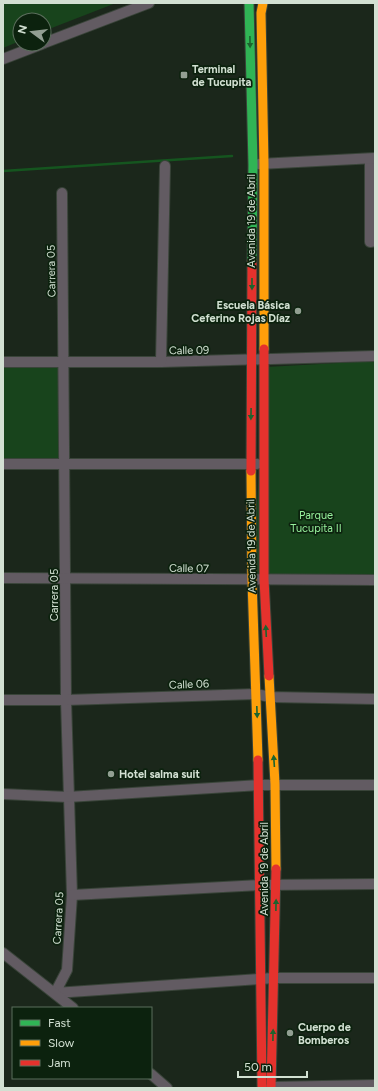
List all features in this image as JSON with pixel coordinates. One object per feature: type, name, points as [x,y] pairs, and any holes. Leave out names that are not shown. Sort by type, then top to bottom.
[{"type":"street","points":[[52,41],[149,3]]},
{"type":"street","name":"Avenida 19 de Abril","points":[[249,3],[253,165],[251,464],[252,580],[259,785],[262,979],[268,1088]]},
{"type":"street","name":"Avenida 19 de Abril","points":[[263,3],[261,13],[264,164],[262,464],[264,579],[275,784],[276,885],[274,978],[268,1088]]},
{"type":"street","points":[[3,59],[22,52]]},
{"type":"street","points":[[253,165],[372,158],[370,242],[375,242]]},
{"type":"street","points":[[161,362],[166,166]]},
{"type":"street","name":"Carrera 05","points":[[55,993],[67,970],[72,895],[66,700],[62,194]]},
{"type":"street","name":"Calle 09","points":[[3,362],[161,362],[375,356]]},
{"type":"street","points":[[3,464],[262,464]]},
{"type":"street","name":"Calle 07","points":[[3,578],[375,580]]},
{"type":"street","name":"Calle 06","points":[[3,700],[66,700],[256,694],[270,697],[375,699]]},
{"type":"street","points":[[3,794],[68,797],[275,784],[375,785]]},
{"type":"street","points":[[72,895],[261,885],[375,884]]},
{"type":"street","points":[[3,953],[72,1007]]},
{"type":"street","points":[[55,993],[274,978],[375,978]]},
{"type":"street","points":[[152,1075],[167,1088]]},
{"type":"street","points":[[268,1088],[375,1085]]},
{"type":"green space","points":[[3,3],[116,3],[52,28],[52,12],[12,12],[12,44],[3,48]]},
{"type":"green space","points":[[63,361],[65,464],[3,464],[3,362]]},
{"type":"green space","name":"Parque Tucupita II","points":[[375,361],[375,581],[252,580],[266,367]]},
{"type":"waterway","points":[[3,171],[232,156]]},
{"type":"traffic: fast","points":[[249,3],[253,165],[252,261]]},
{"type":"traffic: slow","points":[[263,3],[261,13],[264,164],[264,349]]},
{"type":"traffic: slow","points":[[251,471],[252,580],[258,760]]},
{"type":"traffic: slow","points":[[269,676],[275,784],[276,869]]},
{"type":"traffic: jam","points":[[251,471],[252,261]]},
{"type":"traffic: jam","points":[[264,349],[264,579],[269,676]]},
{"type":"traffic: jam","points":[[258,760],[262,1086]]},
{"type":"traffic: jam","points":[[271,1088],[276,869]]},
{"type":"place","name":"Terminal de Tucupita","points":[[184,75]]},
{"type":"place","name":"Escuela Básica Ceferino Rojas Díaz","points":[[298,311]]},
{"type":"place","name":"Hotel salma suit","points":[[111,774]]},
{"type":"place","name":"Cuerpo de Bomberos","points":[[290,1033]]}]
